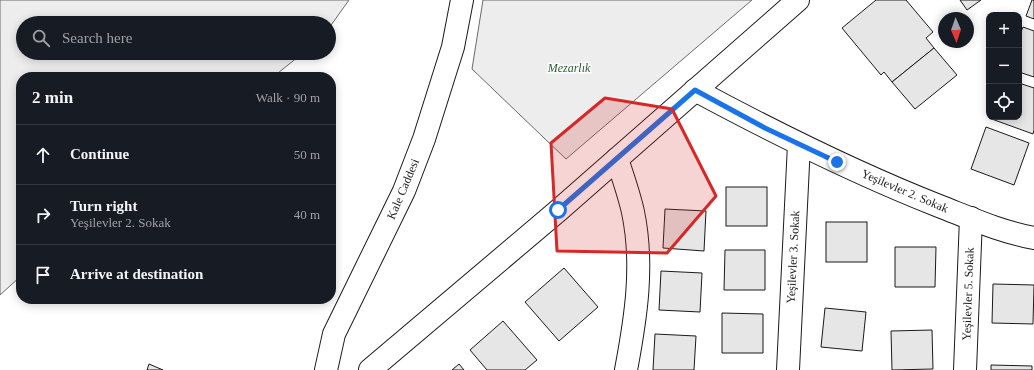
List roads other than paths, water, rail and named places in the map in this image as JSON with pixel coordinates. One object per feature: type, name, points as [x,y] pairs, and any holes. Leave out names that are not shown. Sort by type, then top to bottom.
[{"type":"street","name":"Kale Caddesi","points":[[326,370],[334,334],[404,191],[424,139],[453,47],[462,0]]},
{"type":"street","points":[[370,370],[552,216],[798,0]]},
{"type":"street","name":"Yeşilevler 2. Sokak","points":[[695,90],[765,128],[910,194],[1007,232],[1034,238]]},
{"type":"street","name":"Yeşilevler 3. Sokak","points":[[788,370],[799,144]]},
{"type":"street","points":[[616,159],[626,185],[633,212],[639,264],[635,315],[626,370]]},
{"type":"street","name":"Yeşilevler 5. Sokak","points":[[965,370],[971,218]]},
{"type":"park label","name":"Mezarlık","points":[[569,68]]}]
